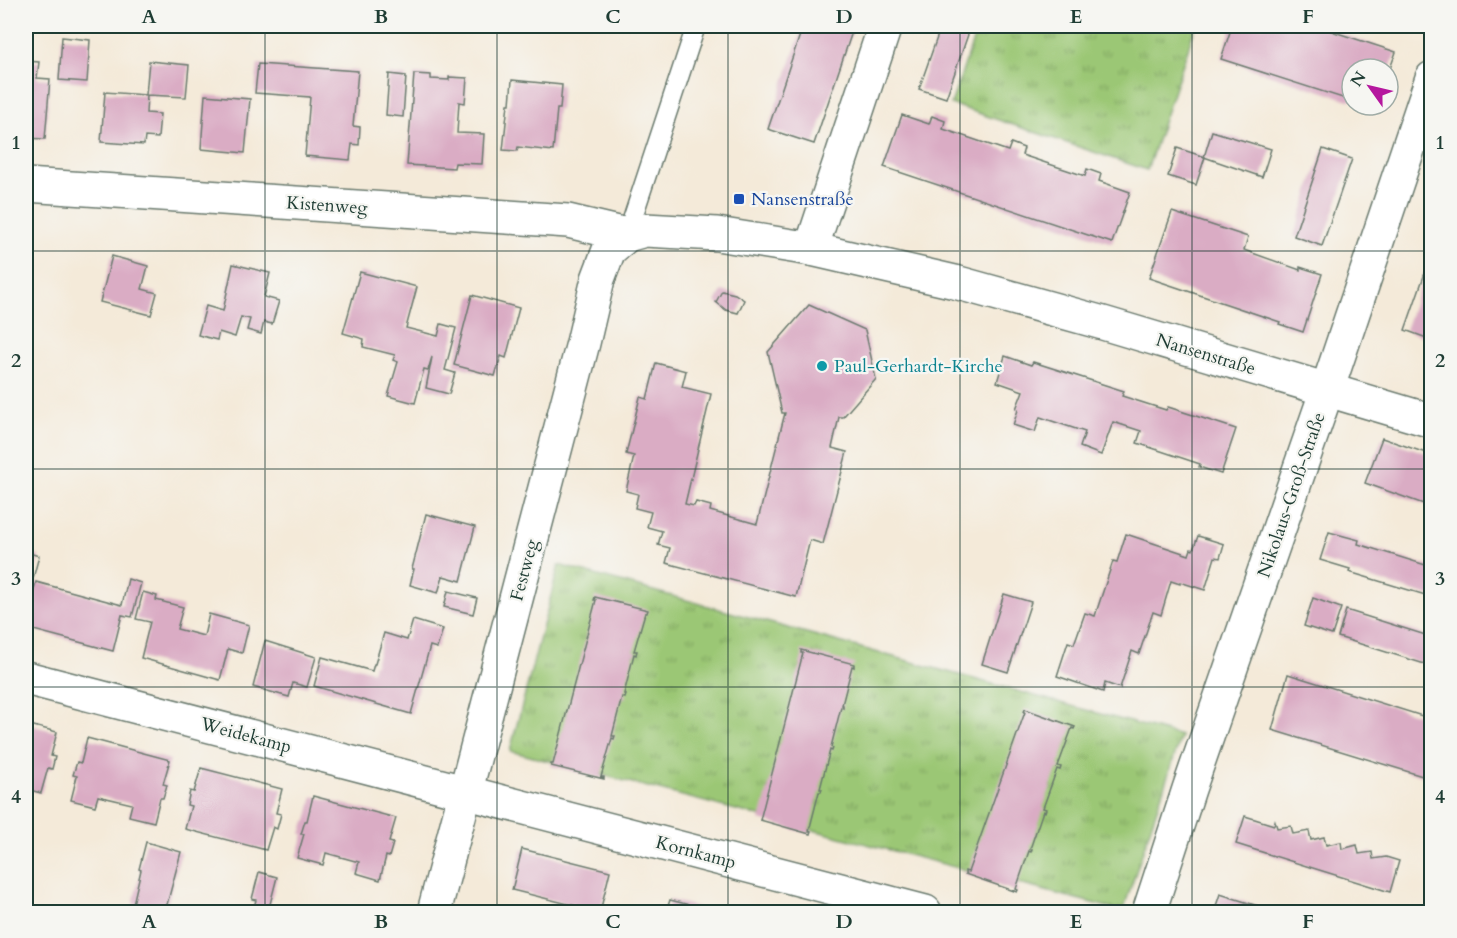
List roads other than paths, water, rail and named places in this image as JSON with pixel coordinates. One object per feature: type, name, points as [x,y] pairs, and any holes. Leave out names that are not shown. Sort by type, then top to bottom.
[{"type":"street","points":[[812,249],[885,26]]},
{"type":"street","name":"Nikolaus-Groß-Straße","points":[[1149,912],[1431,78]]},
{"type":"street","name":"Kistenweg","points":[[26,185],[568,221],[627,235]]},
{"type":"street","name":"Nansenstraße","points":[[627,235],[645,230],[717,234],[812,249],[978,288],[1431,421]]},
{"type":"street","name":"Festweg","points":[[434,912],[598,279],[609,250],[627,235]]},
{"type":"street","name":"Weidekamp","points":[[26,678],[466,793]]},
{"type":"street","name":"Kornkamp","points":[[466,793],[925,912]]},
{"type":"lane","points":[[627,235],[696,26]]},
{"type":"place","name":"Nansenstraße","points":[[739,199]]},
{"type":"place","name":"Paul-Gerhardt-Kirche","points":[[822,366]]}]
